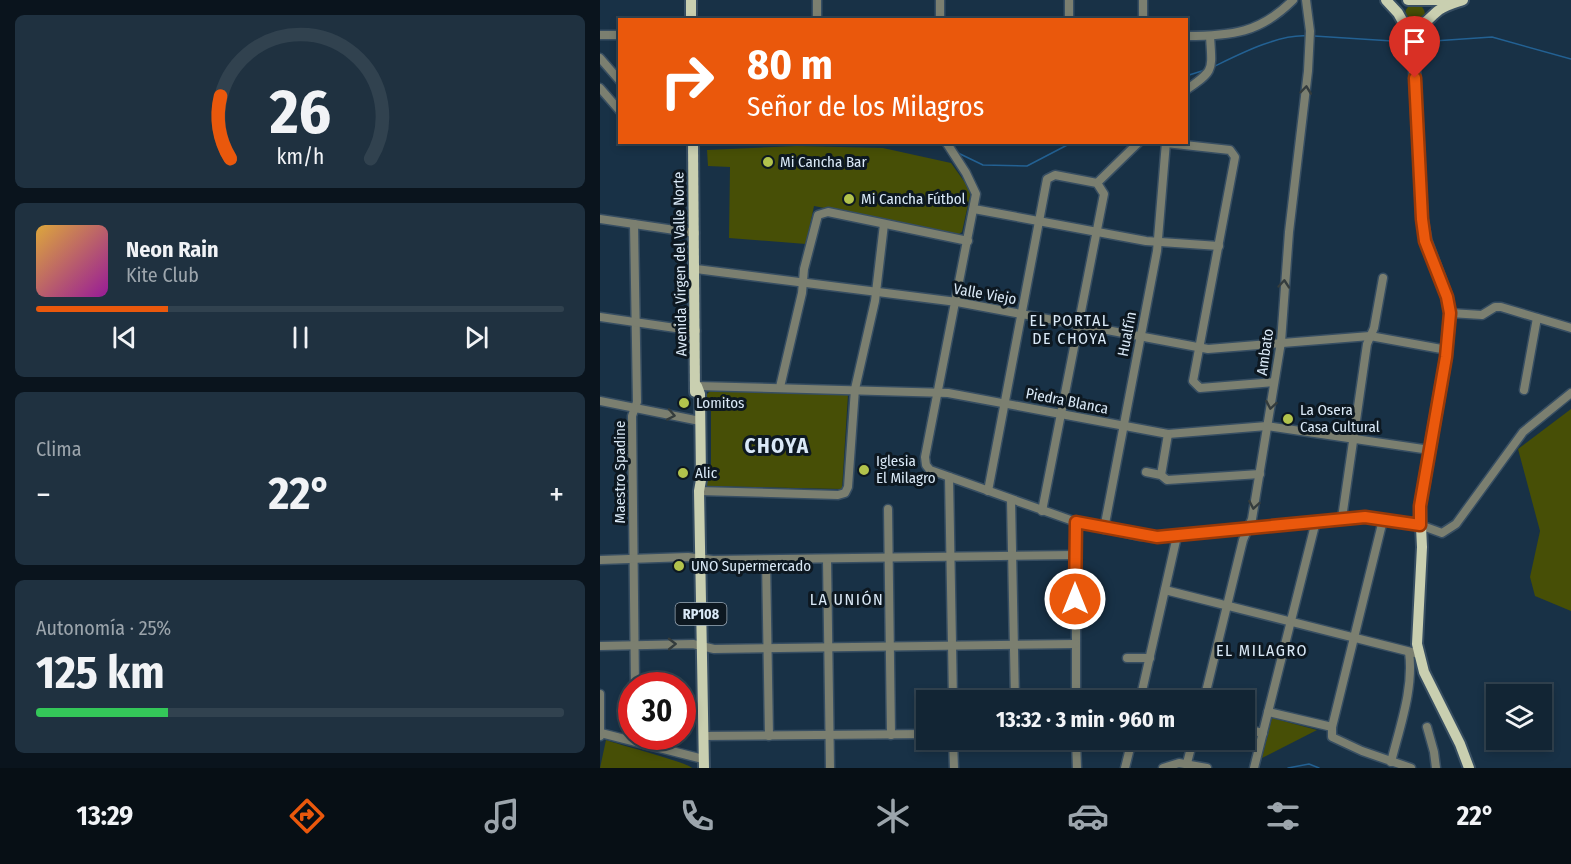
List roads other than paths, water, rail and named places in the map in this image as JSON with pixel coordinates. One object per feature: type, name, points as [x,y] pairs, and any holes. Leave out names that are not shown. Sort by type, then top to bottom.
[{"type":"main road","points":[[691,0],[691,18]]},
{"type":"main road","points":[[1386,0],[1403,21],[1413,45],[1425,241],[1447,297],[1450,313],[1447,350],[1420,506],[1422,548],[1414,653],[1460,744],[1469,768]]},
{"type":"main road","points":[[1403,21],[1404,6],[1413,1],[1446,0]]},
{"type":"main road","points":[[1458,0],[1467,0]]},
{"type":"main road","points":[[1403,21],[1415,28],[1442,8],[1463,0]]},
{"type":"main road","points":[[1413,1],[1428,9],[1426,22],[1413,45]]},
{"type":"main road","name":"Avenida Virgen del Valle Norte","points":[[693,145],[698,420],[696,481],[699,491],[704,764]]},
{"type":"street","points":[[817,0],[817,18]]},
{"type":"street","points":[[940,0],[940,18]]},
{"type":"street","points":[[1069,0],[1069,18]]},
{"type":"street","points":[[1143,0],[1143,18]]},
{"type":"street","points":[[1188,36],[1210,36],[1252,29],[1268,22],[1293,0]]},
{"type":"street","name":"Ambato","points":[[1207,690],[1252,519],[1281,342],[1289,232],[1310,42],[1306,0]]},
{"type":"street","points":[[600,35],[618,35]]},
{"type":"street","points":[[1188,89],[1209,74],[1211,68],[1210,36]]},
{"type":"street","points":[[600,58],[618,79]]},
{"type":"street","points":[[600,88],[618,109]]},
{"type":"street","points":[[947,144],[975,188],[974,209],[926,465],[930,470],[1076,522],[1139,536],[1177,536],[1342,518],[1420,525],[1442,533],[1449,531],[1473,503],[1523,432],[1571,393]]},
{"type":"street","points":[[1099,185],[1137,144]]},
{"type":"street","name":"Hualfín","points":[[1104,529],[1157,242],[1166,144]]},
{"type":"street","points":[[1175,144],[1230,150],[1235,164],[1193,381],[1196,386],[1274,382]]},
{"type":"street","points":[[988,491],[1049,176],[1099,185]]},
{"type":"street","points":[[1042,511],[1104,194],[1099,185]]},
{"type":"street","points":[[974,209],[1157,242],[1219,246]]},
{"type":"street","points":[[780,387],[818,214],[828,212],[968,241]]},
{"type":"street","points":[[600,219],[695,233]]},
{"type":"street","name":"Maestro Spadine","points":[[634,224],[637,402],[632,416],[635,672]]},
{"type":"street","points":[[699,491],[838,495],[845,493],[848,487],[855,389],[875,292],[884,224]]},
{"type":"street","name":"Valle Viejo","points":[[696,269],[957,302],[1199,348],[1370,336],[1447,350]]},
{"type":"street","points":[[1342,518],[1355,437],[1366,344],[1374,328],[1383,278]]},
{"type":"street","points":[[1450,313],[1482,315],[1496,307],[1501,307],[1571,328]]},
{"type":"street","points":[[600,317],[696,331]]},
{"type":"street","points":[[1524,390],[1537,318]]},
{"type":"street","name":"Piedra Blanca","points":[[697,386],[940,393],[1168,434],[1267,426],[1355,437],[1430,450]]},
{"type":"street","points":[[600,401],[698,420]]},
{"type":"street","points":[[1161,475],[1168,434]]},
{"type":"street","points":[[1146,472],[1161,475],[1167,480],[1260,474]]},
{"type":"street","points":[[949,477],[953,690]]},
{"type":"street","points":[[1011,500],[1015,690]]},
{"type":"street","points":[[888,509],[891,735]]},
{"type":"street","points":[[1383,520],[1332,727],[1332,737],[1411,768]]},
{"type":"street","points":[[1254,768],[1316,521]]},
{"type":"street","points":[[1076,522],[1076,690]]},
{"type":"street","points":[[1142,690],[1177,536]]},
{"type":"street","points":[[600,560],[700,558],[713,561],[1075,555]]},
{"type":"street","points":[[827,559],[830,768]]},
{"type":"street","points":[[765,560],[769,736]]},
{"type":"street","points":[[1165,590],[1414,653],[1410,684],[1391,762]]},
{"type":"street","points":[[600,646],[701,645],[714,649],[1075,644]]},
{"type":"street","points":[[1127,658],[1150,658]]},
{"type":"street","points":[[600,694],[600,735],[618,738]]},
{"type":"street","points":[[1268,712],[1332,727]]},
{"type":"street","points":[[1426,727],[1434,752],[1436,768]]},
{"type":"street","points":[[1255,731],[1263,733]]},
{"type":"street","points":[[703,736],[916,734]]},
{"type":"street","points":[[664,750],[704,764]]},
{"type":"street","points":[[953,750],[954,768]]},
{"type":"street","points":[[1076,750],[1077,768]]},
{"type":"street","points":[[1125,768],[1130,750]]},
{"type":"street","points":[[1187,763],[1190,750]]},
{"type":"street","points":[[1163,768],[1187,763],[1207,768]]},
{"type":"waterway","points":[[1213,67],[1271,42],[1284,38],[1307,36]]},
{"type":"waterway","points":[[1314,36],[1408,42]]},
{"type":"waterway","points":[[1419,42],[1492,37],[1571,59]]},
{"type":"waterway","points":[[1188,75],[1205,70]]},
{"type":"waterway","points":[[956,152],[983,165],[1027,166],[1069,144]]},
{"type":"waterway","points":[[1288,768],[1309,764],[1319,768]]},
{"type":"place","name":"Mi Cancha Bar","points":[[768,162]]},
{"type":"place","name":"Mi Cancha Fútbol","points":[[849,199]]},
{"type":"place","name":"Lomitos","points":[[684,403]]},
{"type":"place","name":"La Osera Casa Cultural","points":[[1288,419]]},
{"type":"place","name":"Iglesia El Milagro","points":[[864,470]]},
{"type":"place","name":"Alic","points":[[683,473]]},
{"type":"place","name":"UNO Supermercado","points":[[679,566]]},
{"type":"district","name":"EL PORTAL DE CHOYA","points":[[1070,329]]},
{"type":"district","name":"CHOYA","points":[[777,446]]},
{"type":"district","name":"LA UNIÓN","points":[[847,599]]},
{"type":"district","name":"EL MILAGRO","points":[[1262,650]]}]
